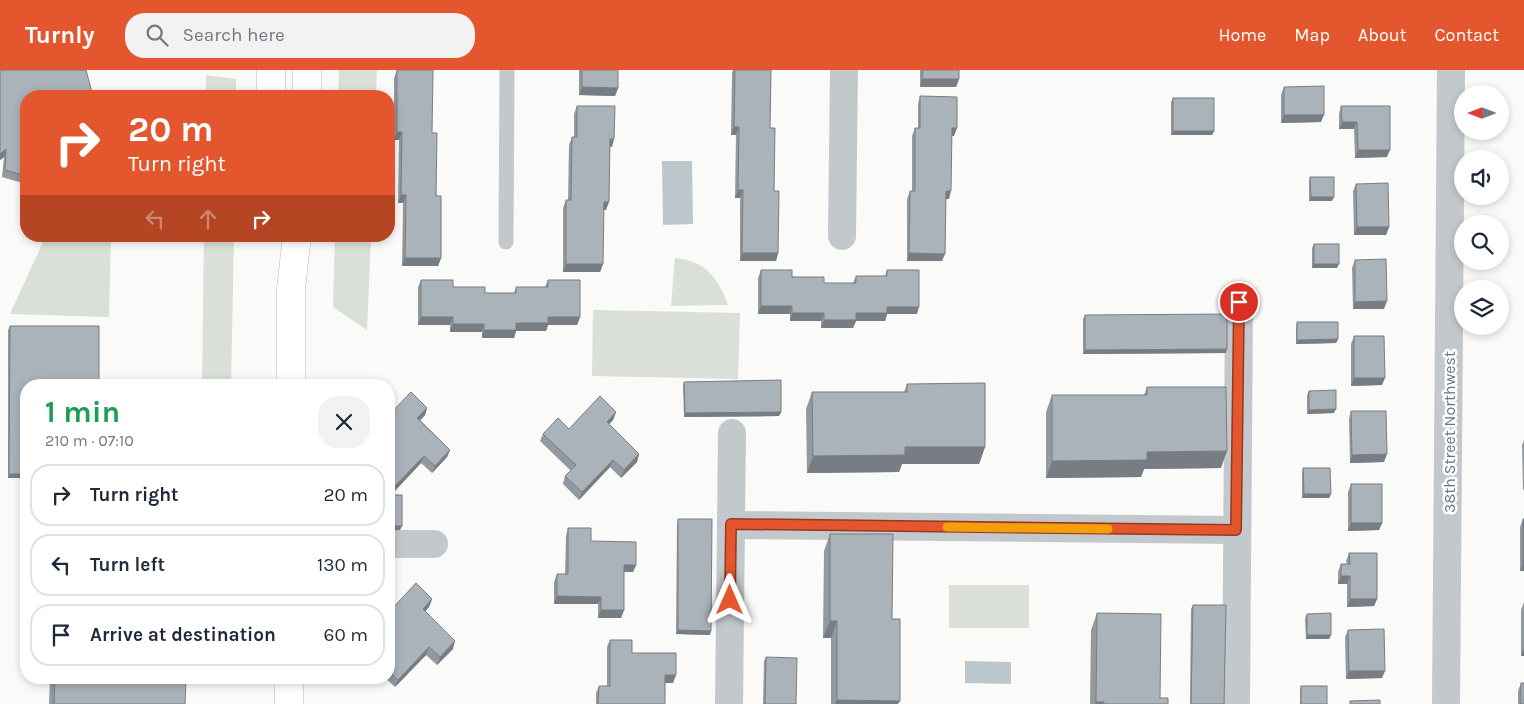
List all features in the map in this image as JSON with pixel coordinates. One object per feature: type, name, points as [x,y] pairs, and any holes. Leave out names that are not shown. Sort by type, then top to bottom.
[{"type":"main road","points":[[271,70],[271,90]]},
{"type":"main road","points":[[306,90],[307,70]]},
{"type":"main road","points":[[283,242],[291,289]]},
{"type":"main road","points":[[291,379],[291,289],[296,242]]},
{"type":"main road","points":[[289,684],[289,704]]},
{"type":"street","points":[[842,236],[844,70]]},
{"type":"street","name":"38th Street Northwest","points":[[1446,704],[1451,70]]},
{"type":"street","points":[[1236,704],[1239,302]]},
{"type":"street","points":[[729,704],[732,433]]},
{"type":"street","points":[[731,524],[1236,530]]},
{"type":"street","points":[[395,544],[434,544]]},
{"type":"lane","points":[[506,242],[507,70]]},
{"type":"shaded area","points":[[339,70],[377,70],[376,90],[338,90]]},
{"type":"shaded area","points":[[206,75],[236,79],[236,90],[206,90]]},
{"type":"shaded area","points":[[662,161],[692,161],[693,224],[663,225]]},
{"type":"shaded area","points":[[43,242],[111,242],[109,317],[10,314]]},
{"type":"shaded area","points":[[204,242],[234,242],[231,379],[202,379]]},
{"type":"shaded area","points":[[335,242],[371,242],[367,330],[333,307]]},
{"type":"shaded area","points":[[675,258],[695,263],[709,272],[720,287],[728,305],[671,306]]},
{"type":"shaded area","points":[[593,310],[740,313],[738,379],[592,376]]},
{"type":"shaded area","points":[[949,585],[1029,585],[1029,628],[949,628]]},
{"type":"shaded area","points":[[965,661],[1011,662],[1011,684],[965,683]]},
{"type":"building","points":[[0,70],[86,70],[91,90],[20,90],[20,174],[5,170],[6,149],[0,154]]},
{"type":"building","points":[[397,70],[433,70],[432,133],[437,133],[436,196],[441,196],[441,258],[405,258],[406,195],[401,195],[402,132],[397,132]]},
{"type":"building","points":[[582,70],[618,70],[618,88],[582,87]]},
{"type":"building","points":[[735,70],[771,70],[770,128],[775,128],[774,191],[779,191],[778,253],[742,253],[743,190],[738,190],[739,127],[734,127]]},
{"type":"building","points":[[923,70],[959,70],[959,79],[922,79]]},
{"type":"building","points":[[1324,86],[1324,115],[1284,115],[1284,87]]},
{"type":"building","points":[[920,96],[957,97],[957,128],[952,128],[951,191],[946,191],[945,254],[909,253],[910,191],[915,191],[915,128],[920,128]]},
{"type":"building","points":[[1173,98],[1214,98],[1214,131],[1173,131]]},
{"type":"building","points":[[577,106],[615,106],[614,139],[610,139],[609,202],[604,202],[603,264],[566,264],[566,200],[571,200],[572,137],[577,137]]},
{"type":"building","points":[[1341,106],[1390,106],[1390,150],[1358,150],[1357,122],[1342,122]]},
{"type":"building","points":[[1310,177],[1334,177],[1334,197],[1311,197]]},
{"type":"building","points":[[1388,183],[1389,227],[1357,227],[1356,184]]},
{"type":"building","points":[[1314,244],[1339,244],[1339,264],[1314,264]]},
{"type":"building","points":[[1386,259],[1387,301],[1355,302],[1355,260]]},
{"type":"building","points":[[761,270],[792,270],[792,277],[824,277],[824,283],[856,283],[856,276],[887,276],[887,270],[919,270],[919,307],[887,307],[887,313],[856,313],[856,320],[824,320],[824,313],[792,313],[792,306],[761,306]]},
{"type":"building","points":[[421,280],[453,280],[453,287],[485,287],[485,293],[516,293],[516,287],[548,287],[548,280],[580,280],[580,317],[548,317],[548,323],[516,323],[516,330],[484,330],[484,324],[453,324],[453,317],[421,317]]},
{"type":"building","points":[[1227,314],[1227,349],[1085,350],[1085,315]]},
{"type":"building","points":[[1297,322],[1338,322],[1338,339],[1297,340]]},
{"type":"building","points":[[10,326],[99,326],[99,379],[20,379],[20,474],[9,474]]},
{"type":"building","points":[[1354,336],[1384,336],[1385,378],[1354,378]]},
{"type":"building","points":[[781,380],[781,412],[685,413],[684,382]]},
{"type":"building","points":[[985,383],[985,447],[905,447],[905,455],[813,456],[812,392],[907,392],[907,384]]},
{"type":"building","points":[[1147,387],[1226,387],[1227,451],[1147,452],[1147,460],[1052,461],[1052,395],[1147,395]]},
{"type":"building","points":[[1336,390],[1336,409],[1309,410],[1309,391]]},
{"type":"building","points":[[411,392],[427,408],[417,418],[450,450],[435,466],[424,456],[395,486],[395,409]]},
{"type":"building","points":[[600,396],[616,412],[607,422],[639,454],[624,470],[613,460],[582,492],[565,476],[576,465],[543,434],[558,418],[569,429]]},
{"type":"building","points":[[1351,411],[1386,411],[1387,454],[1352,455]]},
{"type":"building","points":[[1303,468],[1330,468],[1331,494],[1304,494]]},
{"type":"building","points":[[1351,484],[1382,484],[1382,523],[1351,523]]},
{"type":"building","points":[[395,495],[402,495],[402,526],[395,526]]},
{"type":"building","points":[[678,519],[712,519],[711,631],[678,630]]},
{"type":"building","points":[[1524,519],[1524,564],[1523,564]]},
{"type":"building","points":[[568,528],[591,528],[591,541],[636,542],[636,565],[624,565],[624,610],[601,610],[601,597],[557,596],[557,574],[568,574]]},
{"type":"building","points":[[830,534],[893,534],[892,619],[900,619],[900,701],[837,700],[837,621],[830,621]]},
{"type":"building","points":[[1349,553],[1377,553],[1377,599],[1350,599],[1350,576],[1341,576],[1341,564],[1350,564]]},
{"type":"building","points":[[416,583],[432,599],[423,609],[455,641],[440,657],[429,647],[398,680],[395,677],[395,606]]},
{"type":"building","points":[[1193,605],[1226,605],[1224,704],[1191,704]]},
{"type":"building","points":[[1097,613],[1161,614],[1160,698],[1168,698],[1168,704],[1104,704],[1104,702],[1096,702]]},
{"type":"building","points":[[1331,613],[1331,635],[1307,635],[1307,614]]},
{"type":"building","points":[[1384,629],[1385,671],[1349,671],[1348,630]]},
{"type":"building","points":[[610,640],[632,640],[632,653],[676,653],[676,675],[665,675],[665,704],[598,704],[599,686],[610,686]]},
{"type":"building","points":[[766,657],[797,658],[796,704],[765,704]]},
{"type":"building","points":[[1521,683],[1524,683],[1524,704],[1521,704]]},
{"type":"building","points":[[55,684],[186,684],[185,704],[54,704]]},
{"type":"building","points":[[1301,686],[1327,686],[1327,704],[1301,704]]},
{"type":"building","points":[[1380,700],[1380,704],[1350,704],[1350,701]]},
{"type":"slow traffic","points":[[947,527],[1108,529]]},
{"type":"route","points":[[730,600],[731,524],[1236,530],[1239,302]]}]
